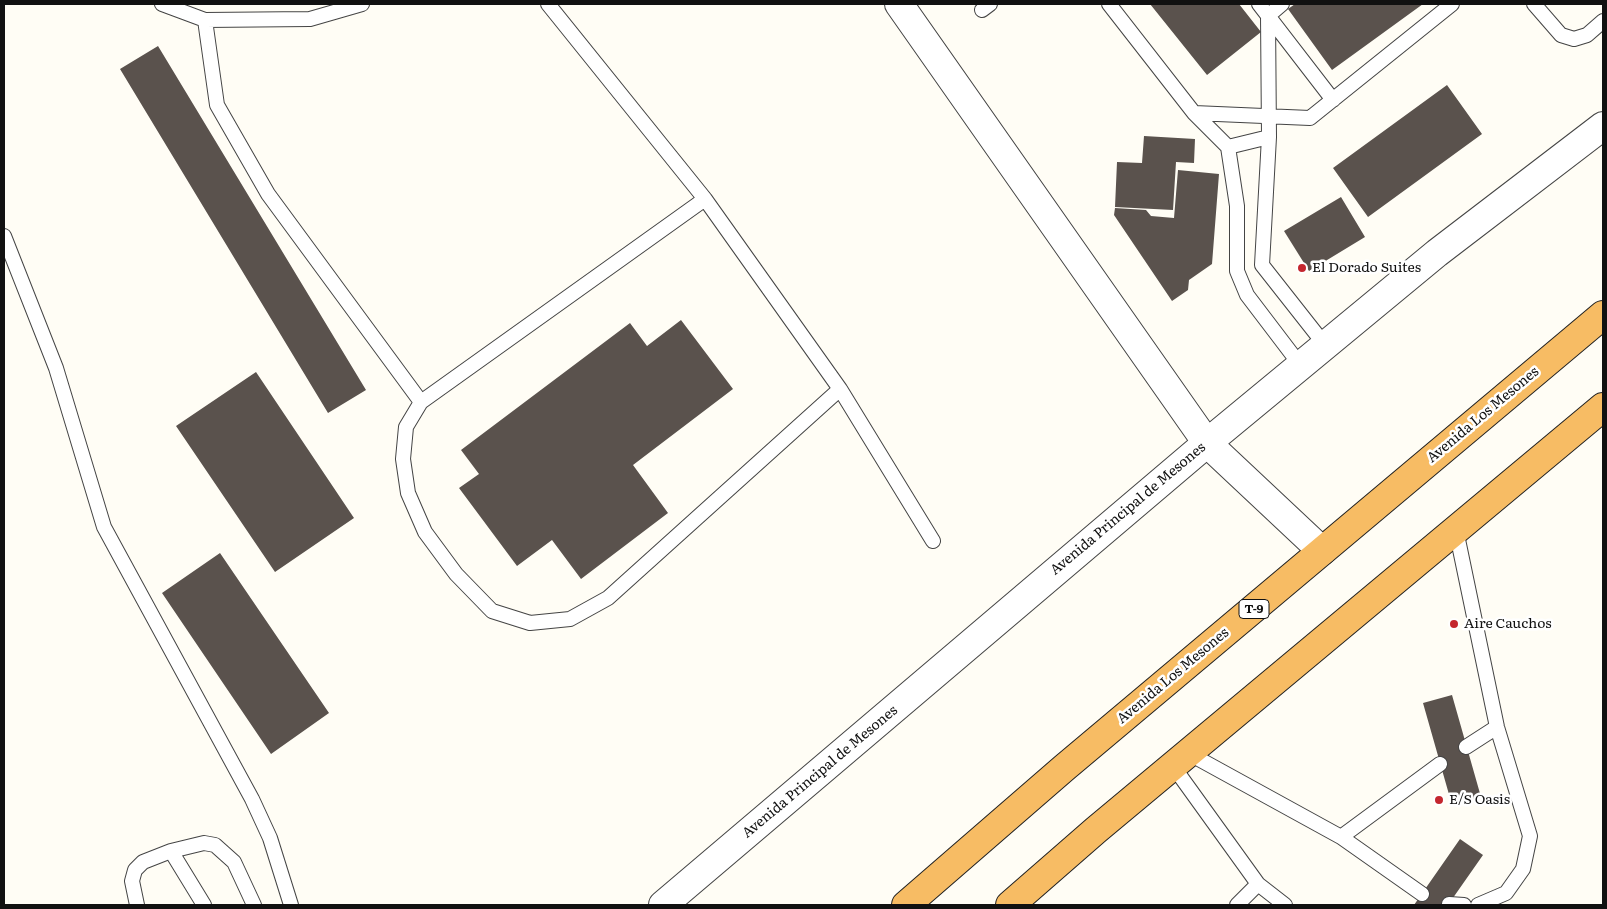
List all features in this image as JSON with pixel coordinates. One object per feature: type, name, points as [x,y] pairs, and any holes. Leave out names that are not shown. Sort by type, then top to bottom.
[{"type":"highway","name":"Avenida Los Mesones","points":[[906,905],[1603,315]]},
{"type":"highway","points":[[1010,905],[1180,759],[1603,407]]},
{"type":"street","points":[[899,4],[1206,443],[1322,551]]},
{"type":"street","name":"Avenida Principal de Mesones","points":[[663,905],[1206,443],[1438,253],[1603,126]]},
{"type":"lane","points":[[162,4],[205,20],[310,19],[362,4]]},
{"type":"lane","points":[[548,4],[704,199],[840,389],[933,541]]},
{"type":"lane","points":[[1110,4],[1194,113],[1228,147],[1237,206],[1237,271],[1247,295],[1301,366]]},
{"type":"lane","points":[[1259,4],[1333,100]]},
{"type":"lane","points":[[1268,16],[1282,4]]},
{"type":"lane","points":[[1194,113],[1310,118],[1452,4]]},
{"type":"lane","points":[[1534,4],[1561,35],[1574,39],[1587,35],[1603,21]]},
{"type":"lane","points":[[1268,16],[1270,137],[1262,265],[1325,345]]},
{"type":"lane","points":[[205,20],[217,105],[268,194],[421,402]]},
{"type":"lane","points":[[1228,147],[1270,137]]},
{"type":"lane","points":[[704,199],[421,402],[406,427],[404,459],[408,493],[425,532],[456,574],[492,611],[530,623],[570,619],[608,598],[840,389]]},
{"type":"lane","points":[[4,236],[56,368],[104,527],[252,799],[270,838],[292,905]]},
{"type":"lane","points":[[1456,530],[1497,727],[1530,836],[1523,869],[1506,893],[1478,905]]},
{"type":"lane","points":[[1466,747],[1497,727]]},
{"type":"lane","points":[[1180,759],[1341,837],[1422,894]]},
{"type":"lane","points":[[1180,759],[1258,884],[1285,905]]},
{"type":"lane","points":[[1341,837],[1440,764]]},
{"type":"lane","points":[[137,905],[132,881],[135,870],[143,862],[171,851],[204,843],[215,845],[234,862],[254,905]]},
{"type":"lane","points":[[171,851],[204,905]]},
{"type":"lane","points":[[1237,905],[1258,884]]},
{"type":"lane","points":[[1449,904],[1464,905]]},
{"type":"building","points":[[1150,4],[1239,4],[1261,32],[1207,75]]},
{"type":"building","points":[[1295,4],[1423,4],[1332,70],[1288,9]]},
{"type":"building","points":[[158,46],[366,390],[328,413],[120,69]]},
{"type":"building","points":[[1447,85],[1482,134],[1368,217],[1333,168]]},
{"type":"building","points":[[1144,136],[1195,139],[1194,163],[1176,162],[1173,210],[1115,207],[1117,162],[1142,163]]},
{"type":"building","points":[[1178,170],[1219,174],[1212,264],[1189,280],[1188,290],[1172,301],[1114,215],[1115,208],[1146,210],[1151,216],[1174,218]]},
{"type":"building","points":[[1341,197],[1365,237],[1309,271],[1284,231]]},
{"type":"building","points":[[681,320],[733,389],[633,465],[668,513],[581,579],[552,540],[517,566],[459,488],[479,474],[461,450],[630,323],[647,346]]},
{"type":"building","points":[[256,372],[354,518],[275,572],[176,426]]},
{"type":"building","points":[[220,553],[329,713],[271,754],[162,593]]},
{"type":"building","points":[[1452,695],[1481,797],[1452,805],[1423,703]]},
{"type":"building","points":[[1460,839],[1483,855],[1448,905],[1414,905]]},
{"type":"place","name":"El Dorado Suites","points":[[1302,268]]},
{"type":"place","name":"Aire Cauchos","points":[[1454,624]]},
{"type":"place","name":"E/S Oasis","points":[[1439,800]]}]
